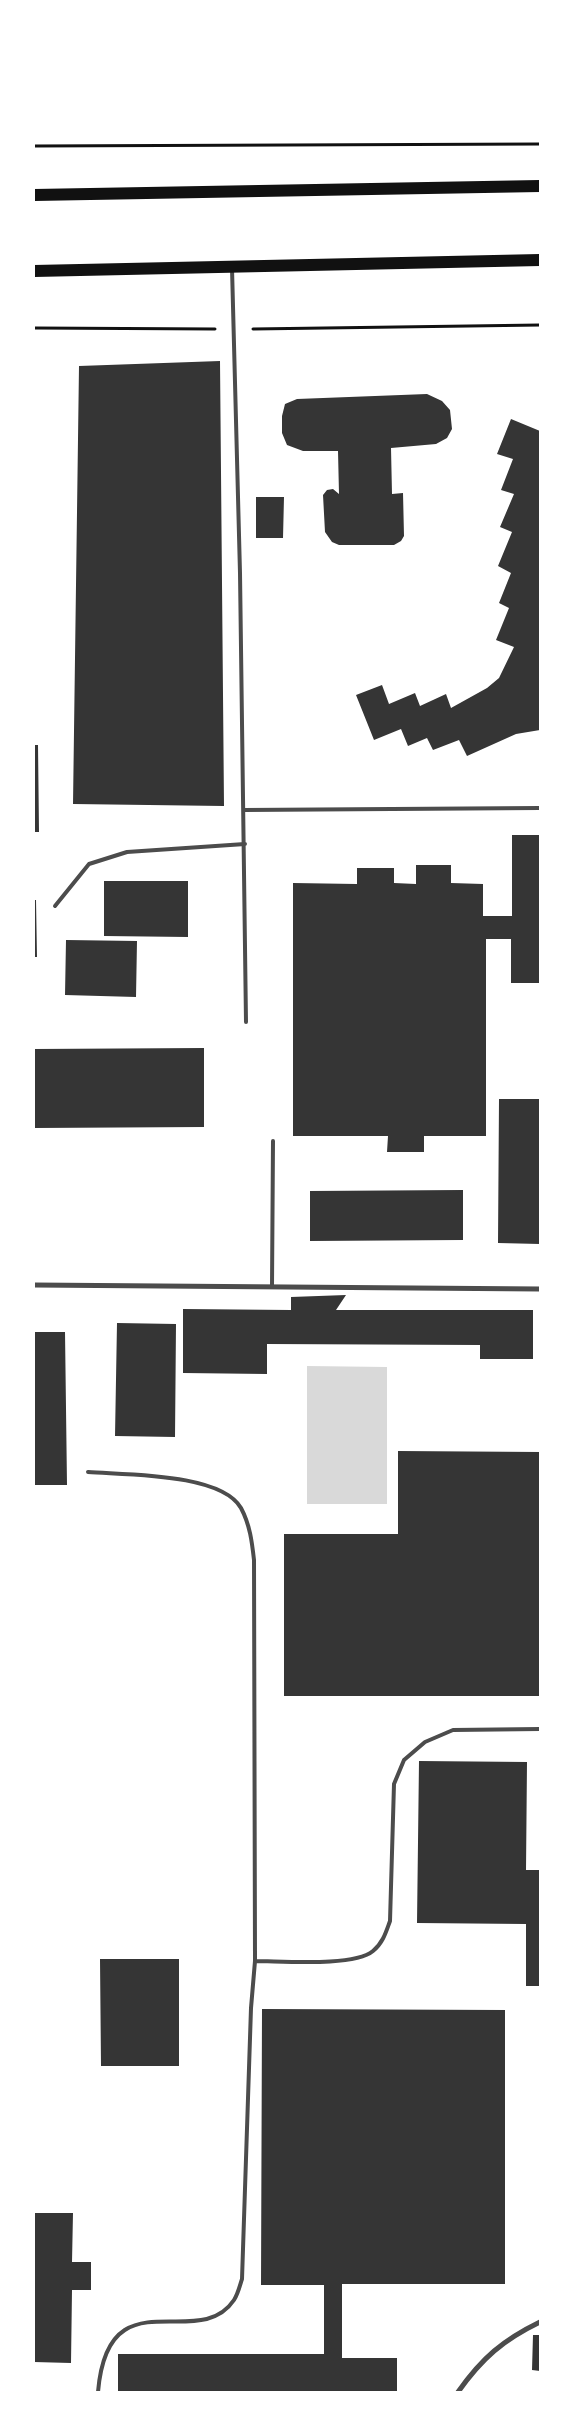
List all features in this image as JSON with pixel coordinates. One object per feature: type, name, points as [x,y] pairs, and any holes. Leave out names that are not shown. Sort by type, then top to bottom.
[{"type":"main road","points":[[34,195],[540,186]]},
{"type":"main road","points":[[34,270],[540,260]]},
{"type":"street","points":[[34,1285],[540,1290]]},
{"type":"street","points":[[458,2392],[475,2367],[513,2335],[540,2322]]},
{"type":"lane","points":[[232,266],[245,844],[246,1022]]},
{"type":"lane","points":[[244,810],[540,808]]},
{"type":"lane","points":[[55,906],[89,864],[127,852],[245,844]]},
{"type":"lane","points":[[272,1286],[273,1141]]},
{"type":"lane","points":[[88,1472],[188,1480],[220,1490],[240,1506],[250,1529],[254,1560],[255,1960],[251,2008],[242,2278],[235,2300],[223,2312],[212,2318],[194,2321],[148,2321],[127,2329],[109,2345],[100,2370],[98,2392]]},
{"type":"lane","points":[[255,1960],[354,1961],[373,1951],[385,1938],[390,1921],[394,1784],[404,1760],[425,1742],[453,1730],[540,1729]]},
{"type":"path","points":[[34,146],[540,144]]},
{"type":"path","points":[[34,328],[234,329],[540,326]]},
{"type":"shaded area","points":[[307,1366],[387,1367],[387,1504],[307,1504]]},
{"type":"building","points":[[220,361],[224,806],[73,804],[79,366]]},
{"type":"building","points":[[427,394],[442,401],[450,410],[452,429],[447,438],[436,444],[391,448],[392,494],[403,493],[404,536],[401,541],[394,545],[339,545],[332,542],[325,532],[323,495],[327,490],[333,489],[339,494],[338,451],[303,451],[287,445],[282,433],[282,416],[285,404],[297,399]]},
{"type":"building","points":[[511,419],[540,431],[540,730],[516,734],[467,756],[459,740],[433,750],[427,738],[408,746],[401,729],[374,740],[356,695],[382,685],[389,704],[415,693],[420,706],[446,694],[451,708],[487,688],[499,678],[514,647],[496,640],[509,608],[499,603],[511,573],[498,566],[512,532],[500,527],[514,494],[501,490],[513,459],[497,454]]},
{"type":"building","points":[[256,497],[284,497],[283,538],[256,538]]},
{"type":"building","points":[[34,745],[38,745],[39,832],[34,832]]},
{"type":"building","points":[[512,835],[540,835],[540,983],[511,983],[511,939],[486,939],[486,1136],[424,1136],[424,1152],[387,1152],[388,1136],[293,1136],[293,883],[357,884],[357,868],[394,868],[394,883],[416,884],[416,865],[451,865],[451,883],[483,884],[483,916],[512,916]]},
{"type":"building","points":[[104,881],[188,881],[188,937],[104,936]]},
{"type":"building","points":[[34,900],[36,900],[37,957],[34,957]]},
{"type":"building","points":[[66,940],[137,941],[136,997],[65,995]]},
{"type":"building","points":[[204,1048],[204,1127],[34,1128],[34,1049]]},
{"type":"building","points":[[499,1099],[540,1099],[540,1244],[498,1243]]},
{"type":"building","points":[[463,1190],[463,1240],[310,1241],[310,1191]]},
{"type":"building","points":[[346,1295],[336,1310],[533,1310],[533,1359],[480,1359],[480,1345],[267,1344],[267,1374],[183,1373],[183,1309],[291,1310],[291,1297]]},
{"type":"building","points":[[117,1323],[176,1324],[175,1437],[115,1436]]},
{"type":"building","points":[[34,1332],[65,1332],[67,1485],[34,1485]]},
{"type":"building","points":[[398,1451],[540,1452],[540,1696],[284,1696],[284,1534],[398,1534]]},
{"type":"building","points":[[419,1761],[527,1762],[526,1870],[540,1870],[540,1986],[526,1986],[526,1924],[417,1923]]},
{"type":"building","points":[[100,1959],[179,1959],[179,2066],[101,2066]]},
{"type":"building","points":[[262,2009],[505,2010],[505,2284],[342,2284],[342,2358],[397,2358],[397,2392],[118,2392],[118,2354],[324,2354],[324,2285],[261,2285]]},
{"type":"building","points":[[34,2213],[73,2213],[72,2262],[91,2262],[91,2290],[72,2290],[71,2363],[34,2362]]},
{"type":"building","points":[[533,2335],[540,2335],[540,2371],[532,2370]]}]
